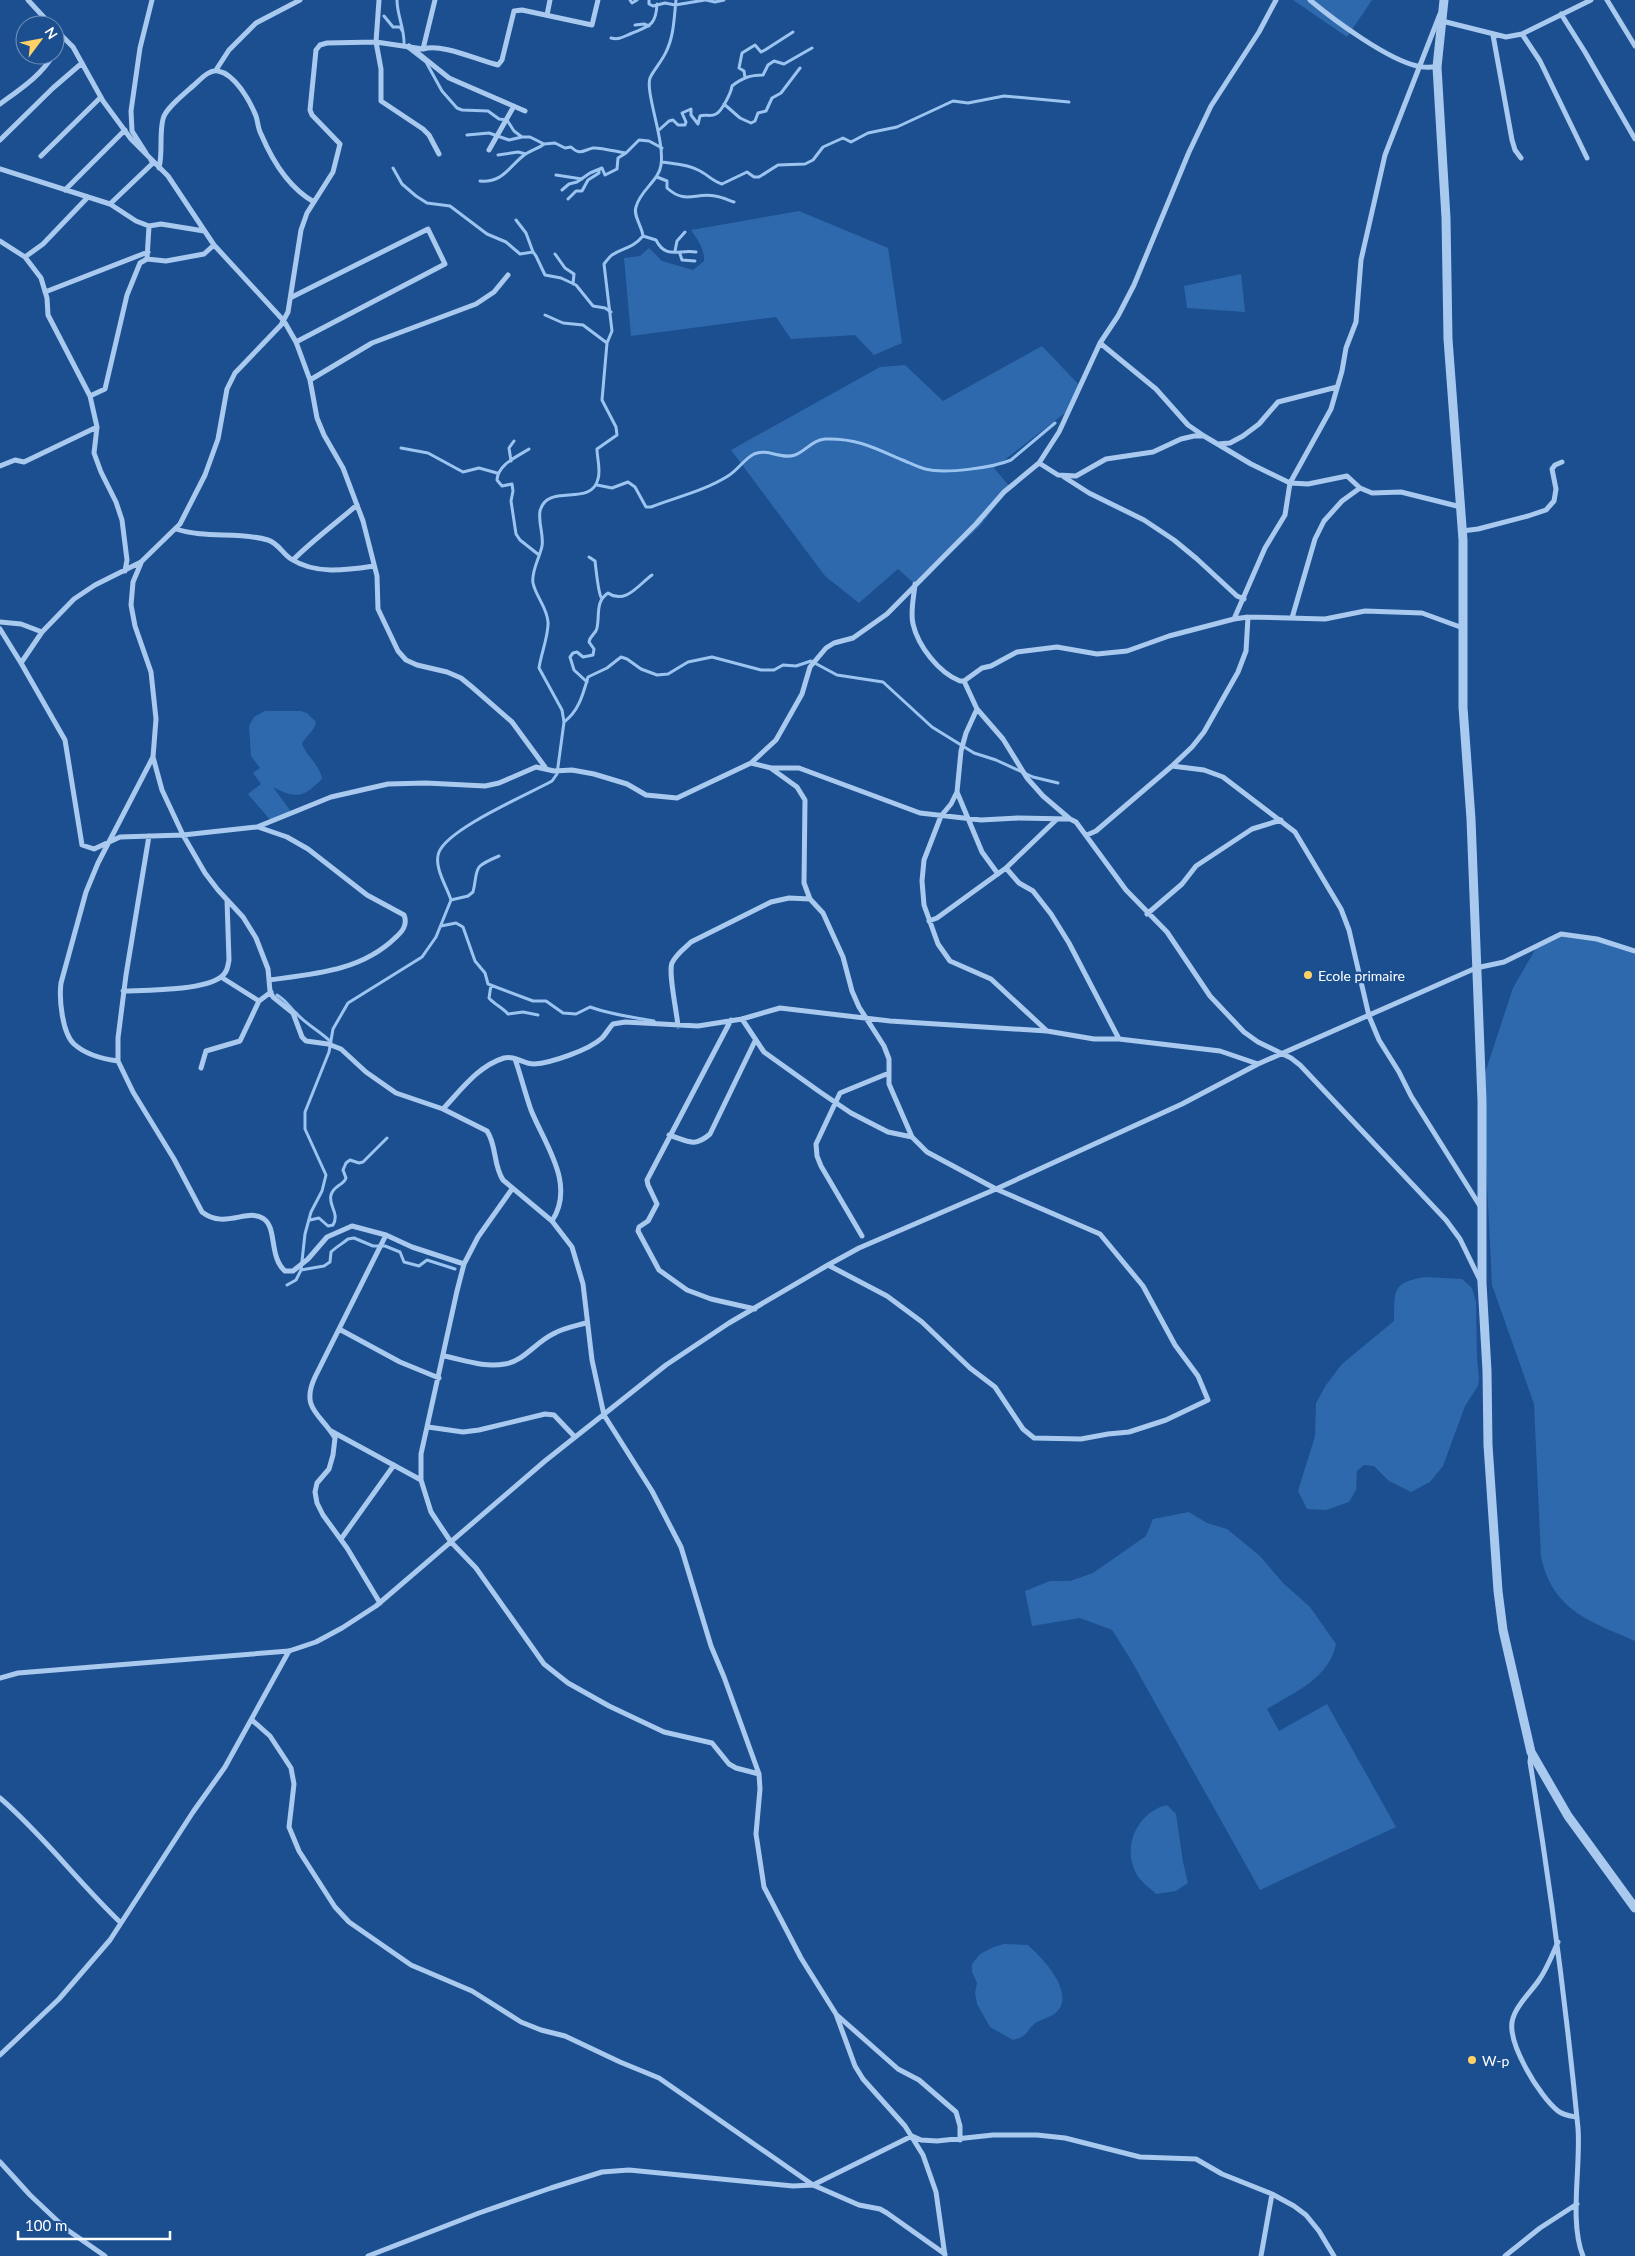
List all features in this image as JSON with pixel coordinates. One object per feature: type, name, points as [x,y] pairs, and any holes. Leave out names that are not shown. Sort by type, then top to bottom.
[{"type":"street","points":[[28,0],[42,15]]},
{"type":"street","points":[[152,0],[140,48],[131,111],[132,131],[153,163]]},
{"type":"street","points":[[216,70],[229,50],[256,23],[300,0]]},
{"type":"street","points":[[379,0],[376,42],[381,69],[380,101],[423,129],[429,135],[439,154]]},
{"type":"street","points":[[423,49],[435,0]]},
{"type":"street","points":[[546,14],[550,0]]},
{"type":"street","points":[[22,663],[42,632],[74,599],[95,585],[141,562],[176,529],[205,475],[218,439],[226,388],[235,373],[284,321],[292,296],[299,236],[307,214],[333,172],[336,155],[340,146],[311,113],[317,48],[327,43],[376,42],[423,49],[431,46],[498,65],[502,60],[514,11],[522,10],[546,14],[592,25],[598,0]]},
{"type":"street","points":[[65,39],[73,47],[101,97],[125,130],[153,163],[168,176],[214,245],[284,321],[296,342],[310,380],[317,418],[344,468],[363,520],[377,576],[378,609],[398,651],[406,660],[417,666],[447,672],[472,686],[512,722],[546,767],[554,771],[572,770],[610,779],[627,784],[646,795],[678,798],[751,763],[776,740],[802,694],[810,667],[818,656],[834,643],[853,638],[887,614],[976,524],[1004,492],[1039,463],[1059,432],[1100,343],[1118,316],[1134,285],[1189,152],[1211,106],[1259,32],[1276,0]]},
{"type":"street","points":[[1310,0],[1332,18],[1389,54],[1418,67],[1437,67]]},
{"type":"street","points":[[1442,21],[1506,37],[1522,34],[1591,0]]},
{"type":"street","points":[[1607,0],[1635,46]]},
{"type":"street","points":[[1234,619],[1264,548],[1285,515],[1290,483],[1331,409],[1346,348],[1356,322],[1361,260],[1385,155],[1444,1]]},
{"type":"street","points":[[1444,1],[1437,67],[1446,218],[1448,339],[1462,508],[1463,707],[1471,828],[1482,1101],[1480,1207],[1482,1283],[1487,1371],[1488,1444],[1498,1591],[1503,1630],[1531,1752],[1568,1816],[1635,1908]]},
{"type":"street","points":[[1561,14],[1635,139]]},
{"type":"street","points":[[1522,34],[1540,61],[1587,158]]},
{"type":"street","points":[[1493,35],[1512,140],[1515,150],[1521,158]]},
{"type":"street","points":[[409,46],[449,78],[525,111]]},
{"type":"street","points":[[0,140],[53,88],[82,63]]},
{"type":"street","points":[[0,104],[46,65]]},
{"type":"street","points":[[160,168],[162,118],[174,103],[208,72],[216,70],[228,75],[250,102],[260,133],[276,162],[290,183],[305,197],[314,202]]},
{"type":"street","points":[[41,156],[101,97]]},
{"type":"street","points":[[489,150],[514,106]]},
{"type":"street","points":[[65,190],[125,130]]},
{"type":"street","points":[[110,204],[153,163]]},
{"type":"street","points":[[0,169],[110,204],[136,221],[149,226],[161,224],[204,231]]},
{"type":"street","points":[[25,257],[43,244],[88,197]]},
{"type":"street","points":[[147,260],[149,226]]},
{"type":"street","points":[[292,296],[428,229],[445,264],[296,342]]},
{"type":"street","points":[[0,241],[25,257],[41,278],[48,316],[90,396],[97,428],[94,453],[100,472],[116,502],[122,520],[127,560],[125,571]]},
{"type":"street","points":[[90,396],[105,388],[127,295],[140,263],[147,260],[166,261],[204,254],[214,245]]},
{"type":"street","points":[[45,292],[148,252]]},
{"type":"street","points":[[310,380],[372,343],[476,304],[494,292],[508,275]]},
{"type":"street","points":[[1100,343],[1156,389],[1188,425],[1271,475],[1290,483],[1308,484],[1348,476],[1360,488],[1372,493],[1401,492],[1462,508]]},
{"type":"street","points":[[1217,444],[1230,443],[1243,436],[1259,424],[1278,402],[1337,387]]},
{"type":"street","points":[[0,466],[15,460],[24,462],[97,428]]},
{"type":"street","points":[[1064,477],[1082,474],[1106,459],[1153,452],[1181,439],[1204,436]]},
{"type":"street","points":[[1462,531],[1478,529],[1546,510],[1554,501],[1556,490],[1552,469],[1555,465],[1562,462]]},
{"type":"street","points":[[1039,463],[1089,493],[1144,520],[1197,559],[1237,596],[1244,599]]},
{"type":"street","points":[[1292,618],[1315,540],[1324,522],[1342,501],[1360,488]]},
{"type":"street","points":[[293,560],[317,536],[327,531],[357,505]]},
{"type":"street","points":[[176,529],[191,534],[238,536],[268,540],[293,560],[319,569],[334,570],[374,566]]},
{"type":"street","points":[[141,562],[133,582],[131,605],[135,626],[151,672],[156,719],[153,757],[166,799],[205,873],[243,917],[256,938],[268,969],[270,992],[273,997],[293,1013],[299,1032],[306,1041],[328,1044],[341,1049],[366,1072],[396,1093],[442,1109],[487,1131],[492,1138],[498,1172],[512,1189],[552,1222],[572,1247],[582,1284],[593,1369],[604,1415],[652,1491],[681,1547],[711,1646],[759,1774],[760,1789],[756,1834],[764,1886],[802,1958],[836,2014],[850,2055],[863,2079],[890,2108],[912,2136],[931,2174],[939,2211],[945,2255]]},
{"type":"street","points":[[915,584],[912,610],[913,624],[917,637],[936,663],[957,680],[964,681],[982,668],[991,666],[1017,652],[1057,647],[1097,654],[1127,651],[1169,636],[1248,617],[1325,619],[1365,611],[1422,613],[1463,628]]},
{"type":"street","points":[[1087,835],[1096,831],[1172,766],[1204,732],[1238,672],[1246,651],[1248,617]]},
{"type":"street","points":[[0,622],[21,624],[42,632]]},
{"type":"street","points":[[0,629],[22,663],[65,740],[82,844],[94,849],[110,839],[120,836],[184,835],[257,827],[331,797],[388,784],[426,783],[485,786],[499,783],[536,767],[546,767]]},
{"type":"street","points":[[964,681],[977,710],[1003,739],[1027,778],[1043,796],[1076,822],[1087,835],[1126,890],[1147,914],[1167,932],[1210,996],[1244,1032],[1258,1042],[1300,1065],[1446,1220],[1460,1239],[1482,1283]]},
{"type":"street","points":[[977,710],[966,733],[961,751],[957,792],[951,804],[941,816],[924,860],[922,881],[924,905],[938,944],[950,960],[991,979],[1047,1032]]},
{"type":"street","points":[[118,1061],[102,1059],[73,1043],[66,1028],[60,997],[61,983],[86,892],[110,839],[153,757]]},
{"type":"street","points":[[751,763],[771,768],[799,768],[920,813],[968,819],[1070,819]]},
{"type":"street","points":[[1172,766],[1204,770],[1217,774],[1295,832],[1341,909],[1349,930],[1369,1016],[1385,1051],[1480,1207]]},
{"type":"street","points":[[771,768],[798,786],[805,800],[804,883],[810,900],[823,913],[827,921],[843,957],[852,991],[865,1018],[884,1046],[889,1059],[889,1084],[912,1137],[927,1152],[996,1189],[1100,1234],[1143,1286],[1176,1344],[1198,1376],[1208,1400],[1166,1420],[1129,1432],[1081,1439],[1034,1438],[1023,1429],[995,1387],[970,1368],[922,1322],[887,1296],[828,1265]]},
{"type":"street","points":[[957,792],[982,852],[998,874]]},
{"type":"street","points":[[929,921],[945,912],[1006,868],[1056,820]]},
{"type":"street","points":[[1147,914],[1182,884],[1196,866],[1252,829],[1281,820]]},
{"type":"street","points":[[257,827],[287,837],[308,848],[367,895],[404,915],[406,920],[405,926],[396,938],[370,957],[340,969],[269,980]]},
{"type":"street","points":[[149,836],[123,991],[118,1038],[118,1061],[133,1092],[174,1159],[202,1212],[209,1218],[229,1221],[244,1216],[256,1216],[265,1219],[272,1229],[272,1243],[276,1256],[285,1271],[293,1271],[308,1259],[327,1237],[339,1230],[352,1226],[386,1235],[412,1247],[464,1264]]},
{"type":"street","points":[[1006,868],[1019,883],[1033,890],[1051,914],[1119,1039]]},
{"type":"street","points":[[678,1026],[670,972],[672,962],[691,942],[771,902],[789,898],[810,900]]},
{"type":"street","points":[[123,991],[197,986],[221,977],[228,968],[229,960],[227,900]]},
{"type":"street","points":[[0,1678],[18,1673],[289,1651],[316,1642],[342,1628],[380,1603],[574,1436],[604,1415],[666,1365],[755,1309],[859,1248],[996,1189],[1182,1104],[1280,1054],[1476,968],[1504,962],[1561,934],[1597,939],[1635,950]]},
{"type":"street","points":[[221,977],[259,1001]]},
{"type":"street","points":[[201,1068],[206,1051],[240,1042],[259,1001],[270,992]]},
{"type":"street","points":[[442,1109],[477,1073],[502,1059],[515,1059],[534,1064],[569,1055],[591,1046],[602,1038],[614,1024],[625,1022],[698,1026],[742,1019],[780,1008],[865,1018],[1047,1032],[1094,1039],[1119,1039],[1220,1051],[1258,1064]]},
{"type":"street","points":[[742,1019],[764,1052],[835,1103],[888,1132],[912,1137]]},
{"type":"street","points":[[731,1020],[647,1180],[656,1200],[656,1208],[648,1221],[639,1227],[638,1231],[659,1270],[687,1290],[711,1299],[755,1309]]},
{"type":"street","points":[[670,1136],[693,1143],[700,1142],[710,1134],[755,1041]]},
{"type":"street","points":[[515,1059],[532,1111],[551,1151],[559,1177],[560,1205],[552,1222]]},
{"type":"street","points":[[862,1236],[817,1156],[816,1144],[840,1093],[889,1072]]},
{"type":"street","points":[[512,1189],[478,1237],[464,1264],[421,1454],[420,1480],[431,1512],[451,1542],[476,1568],[544,1664],[568,1683],[609,1706],[664,1732],[712,1743],[729,1764],[736,1768],[759,1774]]},
{"type":"street","points":[[380,1603],[341,1539],[323,1515],[314,1492],[317,1484],[329,1469],[335,1438],[318,1418],[310,1401],[309,1393],[315,1377],[386,1235]]},
{"type":"street","points":[[444,1356],[472,1363],[507,1364],[529,1352],[553,1334],[586,1323]]},
{"type":"street","points":[[339,1329],[400,1362],[439,1378]]},
{"type":"street","points":[[428,1427],[463,1432],[545,1414],[554,1415],[574,1436]]},
{"type":"street","points":[[328,1429],[420,1480]]},
{"type":"street","points":[[341,1539],[394,1465]]},
{"type":"street","points":[[0,2055],[59,1999],[110,1940],[193,1812],[212,1788],[252,1720],[289,1651]]},
{"type":"street","points":[[252,1720],[270,1736],[291,1768],[294,1784],[289,1827],[299,1851],[335,1907],[348,1922],[411,1965],[472,1991],[521,2022],[541,2030],[565,2036],[659,2078],[813,2184],[859,2205],[880,2209],[945,2255]]},
{"type":"street","points":[[1531,1752],[1530,1762],[1558,1942],[1579,2155],[1576,2225],[1583,2256]]},
{"type":"street","points":[[0,1798],[33,1829],[86,1889],[121,1923]]},
{"type":"street","points":[[1558,1942],[1540,1979],[1512,2019],[1513,2029],[1515,2043],[1523,2061],[1545,2099],[1560,2113],[1576,2117]]},
{"type":"street","points":[[836,2014],[898,2069],[919,2080],[956,2112],[960,2126],[960,2140]]},
{"type":"street","points":[[368,2256],[479,2213],[602,2172],[629,2170],[793,2186],[813,2184],[912,2136],[921,2140],[937,2141],[993,2135],[1037,2135],[1065,2138],[1140,2157],[1196,2159],[1222,2174],[1272,2194],[1306,2215],[1319,2231],[1334,2256]]},
{"type":"street","points":[[0,2162],[30,2195],[66,2229],[105,2256]]},
{"type":"street","points":[[1261,2256],[1272,2194]]},
{"type":"street","points":[[1505,2256],[1540,2228],[1577,2204]]},
{"type":"shaded area","points":[[1293,0],[1372,0],[1347,37]]},
{"type":"shaded area","points":[[799,211],[888,248],[902,343],[874,355],[855,335],[791,339],[776,317],[631,336],[624,258],[640,256],[649,248],[662,261],[693,270],[704,261],[704,257],[700,244],[691,230]]},
{"type":"shaded area","points":[[1241,274],[1245,312],[1187,308],[1184,286]]},
{"type":"shaded area","points":[[1042,346],[1080,386],[1065,413],[994,468],[1010,487],[980,526],[916,585],[898,569],[859,603],[825,576],[731,450],[880,367],[905,365],[943,401]]},
{"type":"shaded area","points":[[265,711],[301,711],[307,713],[316,722],[314,728],[302,744],[319,769],[322,779],[310,790],[299,795],[273,787],[292,813],[271,821],[248,794],[261,784],[253,773],[260,768],[251,756],[249,726],[254,717]]},
{"type":"shaded area","points":[[1562,936],[1598,941],[1635,953],[1635,1641],[1603,1627],[1576,1612],[1554,1590],[1547,1575],[1541,1557],[1534,1404],[1492,1285],[1482,1082],[1513,988],[1536,948]]},
{"type":"shaded area","points":[[1424,1277],[1462,1279],[1472,1288],[1476,1302],[1478,1386],[1465,1406],[1443,1466],[1430,1482],[1411,1492],[1389,1481],[1374,1466],[1364,1465],[1357,1471],[1356,1490],[1349,1502],[1326,1510],[1307,1509],[1298,1491],[1315,1436],[1316,1403],[1326,1385],[1342,1364],[1394,1321],[1395,1295],[1400,1286],[1413,1279]]},
{"type":"shaded area","points":[[1189,1512],[1207,1523],[1227,1529],[1260,1556],[1283,1583],[1310,1607],[1336,1644],[1326,1667],[1318,1675],[1299,1690],[1267,1709],[1279,1731],[1327,1704],[1396,1827],[1260,1890],[1131,1660],[1112,1630],[1080,1618],[1032,1626],[1025,1591],[1050,1581],[1070,1581],[1093,1573],[1146,1536],[1153,1519]]},
{"type":"shaded area","points":[[1167,1805],[1176,1814],[1188,1883],[1176,1891],[1156,1894],[1143,1883],[1132,1865],[1132,1843],[1135,1832],[1147,1815]]},
{"type":"shaded area","points":[[1004,1944],[1028,1945],[1047,1965],[1062,1991],[1062,2000],[1058,2011],[1037,2022],[1025,2034],[1013,2040],[990,2027],[977,2004],[975,1993],[977,1983],[972,1972],[972,1964],[980,1954]]},
{"type":"waterway","points":[[397,0],[404,45],[426,62],[442,91],[457,108],[462,110],[488,111],[499,119],[507,120],[514,131],[522,137],[530,137],[544,144],[555,143],[565,148],[571,147],[580,152],[596,148],[626,153],[639,140],[649,141],[662,148]]},
{"type":"waterway","points":[[630,0],[632,3],[637,0]]},
{"type":"waterway","points":[[649,0],[649,4],[653,6],[665,3],[675,5],[705,0]]},
{"type":"waterway","points":[[287,1285],[296,1280],[301,1270],[305,1234],[311,1212],[322,1191],[326,1175],[305,1129],[305,1112],[329,1052],[333,1029],[348,1003],[422,957],[436,937],[451,900],[438,864],[439,852],[446,843],[473,823],[552,781],[557,774],[564,722],[562,710],[539,668],[548,622],[546,612],[533,583],[533,574],[542,542],[540,511],[544,502],[551,498],[587,492],[594,488],[599,475],[597,449],[617,435],[616,427],[602,400],[607,343],[612,331],[604,264],[616,252],[632,246],[643,236],[635,210],[641,196],[660,171],[661,165],[660,143],[649,85],[650,78],[671,40],[676,0]]},
{"type":"waterway","points":[[706,0],[715,2],[724,0]]},
{"type":"waterway","points":[[611,38],[621,38],[650,25],[655,17],[657,4]]},
{"type":"waterway","points":[[384,16],[393,27],[400,27],[403,32]]},
{"type":"waterway","points":[[635,25],[644,24],[649,26]]},
{"type":"waterway","points":[[745,78],[744,71],[739,68],[742,53],[755,45],[761,52],[793,32]]},
{"type":"waterway","points":[[659,130],[669,121],[673,120],[678,125],[685,125],[686,122],[682,113],[691,109],[691,115],[698,124],[700,116],[716,114],[721,109],[732,86],[736,83],[750,76],[763,75],[768,65],[774,61],[784,64],[812,48]]},
{"type":"waterway","points":[[724,104],[740,118],[751,123],[755,121],[758,113],[766,111],[772,98],[781,93],[800,68]]},
{"type":"waterway","points":[[662,162],[694,168],[722,184],[747,172],[754,177],[759,177],[778,165],[805,164],[813,160],[823,147],[843,138],[851,142],[868,133],[897,127],[953,101],[968,103],[1004,96],[1069,102]]},
{"type":"waterway","points":[[467,135],[489,133],[509,140],[522,137]]},
{"type":"waterway","points":[[480,181],[494,180],[504,174],[526,154],[544,144]]},
{"type":"waterway","points":[[498,155],[518,152],[526,154]]},
{"type":"waterway","points":[[562,190],[569,184],[577,182],[590,173],[602,168],[605,175],[617,169],[618,158],[626,153]]},
{"type":"waterway","points":[[393,168],[402,184],[416,196],[427,203],[450,206],[487,234],[506,242],[520,254],[533,252],[545,275],[561,278],[576,285],[593,306],[605,308],[611,312]]},
{"type":"waterway","points":[[568,199],[576,191],[582,191],[588,180],[599,173],[599,170]]},
{"type":"waterway","points":[[556,175],[582,179]]},
{"type":"waterway","points":[[657,177],[667,181],[667,188],[680,196],[708,195],[734,202]]},
{"type":"waterway","points":[[516,220],[526,233],[533,252]]},
{"type":"waterway","points":[[675,251],[677,241],[685,232]]},
{"type":"waterway","points":[[643,236],[656,240],[664,250],[669,252],[696,252]]},
{"type":"waterway","points":[[555,254],[565,268],[574,274],[573,284]]},
{"type":"waterway","points":[[680,254],[682,260],[695,261]]},
{"type":"waterway","points":[[545,315],[563,323],[583,325],[607,343]]},
{"type":"waterway","points":[[597,485],[612,488],[628,482],[635,487],[646,507],[651,507],[700,490],[719,481],[732,474],[754,454],[764,452],[785,456],[795,455],[816,441],[825,439],[846,440],[864,444],[925,469],[944,471],[968,469],[1011,460],[1055,423]]},
{"type":"waterway","points":[[511,461],[509,448],[514,441]]},
{"type":"waterway","points":[[401,448],[428,453],[463,472],[479,468],[497,473]]},
{"type":"waterway","points":[[529,449],[504,465],[498,474],[497,480],[502,486],[512,484],[511,501],[516,534],[520,540],[539,555]]},
{"type":"waterway","points":[[589,557],[595,561],[601,597]]},
{"type":"waterway","points":[[587,682],[574,670],[570,657],[573,653],[577,652],[583,657],[593,655],[594,649],[589,642],[596,630],[601,600],[608,593],[621,597],[626,595],[652,575]]},
{"type":"waterway","points":[[564,722],[577,707],[588,677],[607,668],[621,657],[641,669],[657,675],[668,674],[688,662],[712,657],[761,670],[774,670],[783,665],[796,666],[811,661],[837,675],[883,682],[932,727],[974,753],[996,760],[1033,777],[1058,783]]},
{"type":"waterway","points":[[451,900],[468,896],[473,892],[476,873],[480,866],[499,856]]},
{"type":"waterway","points":[[441,926],[456,923],[463,927],[475,961],[485,973],[488,984],[533,1001],[546,1001],[563,1013],[576,1014],[590,1007],[614,1014],[654,1021]]},
{"type":"waterway","points":[[491,985],[489,998],[508,1014],[523,1012],[538,1015]]},
{"type":"waterway","points":[[277,995],[301,1018],[331,1042]]},
{"type":"waterway","points":[[310,1220],[319,1218],[328,1226],[333,1225],[335,1213],[331,1203],[331,1195],[334,1189],[343,1183],[346,1178],[343,1170],[346,1163],[350,1160],[359,1163],[363,1162],[387,1138]]},
{"type":"waterway","points":[[301,1270],[324,1266],[330,1262],[331,1252],[348,1239],[354,1238],[373,1246],[385,1246],[400,1252],[404,1262],[419,1266],[427,1260],[455,1269]]},
{"type":"place","name":"Ecole primaire","points":[[1308,975]]},
{"type":"place","name":"W-p","points":[[1472,2060]]}]
